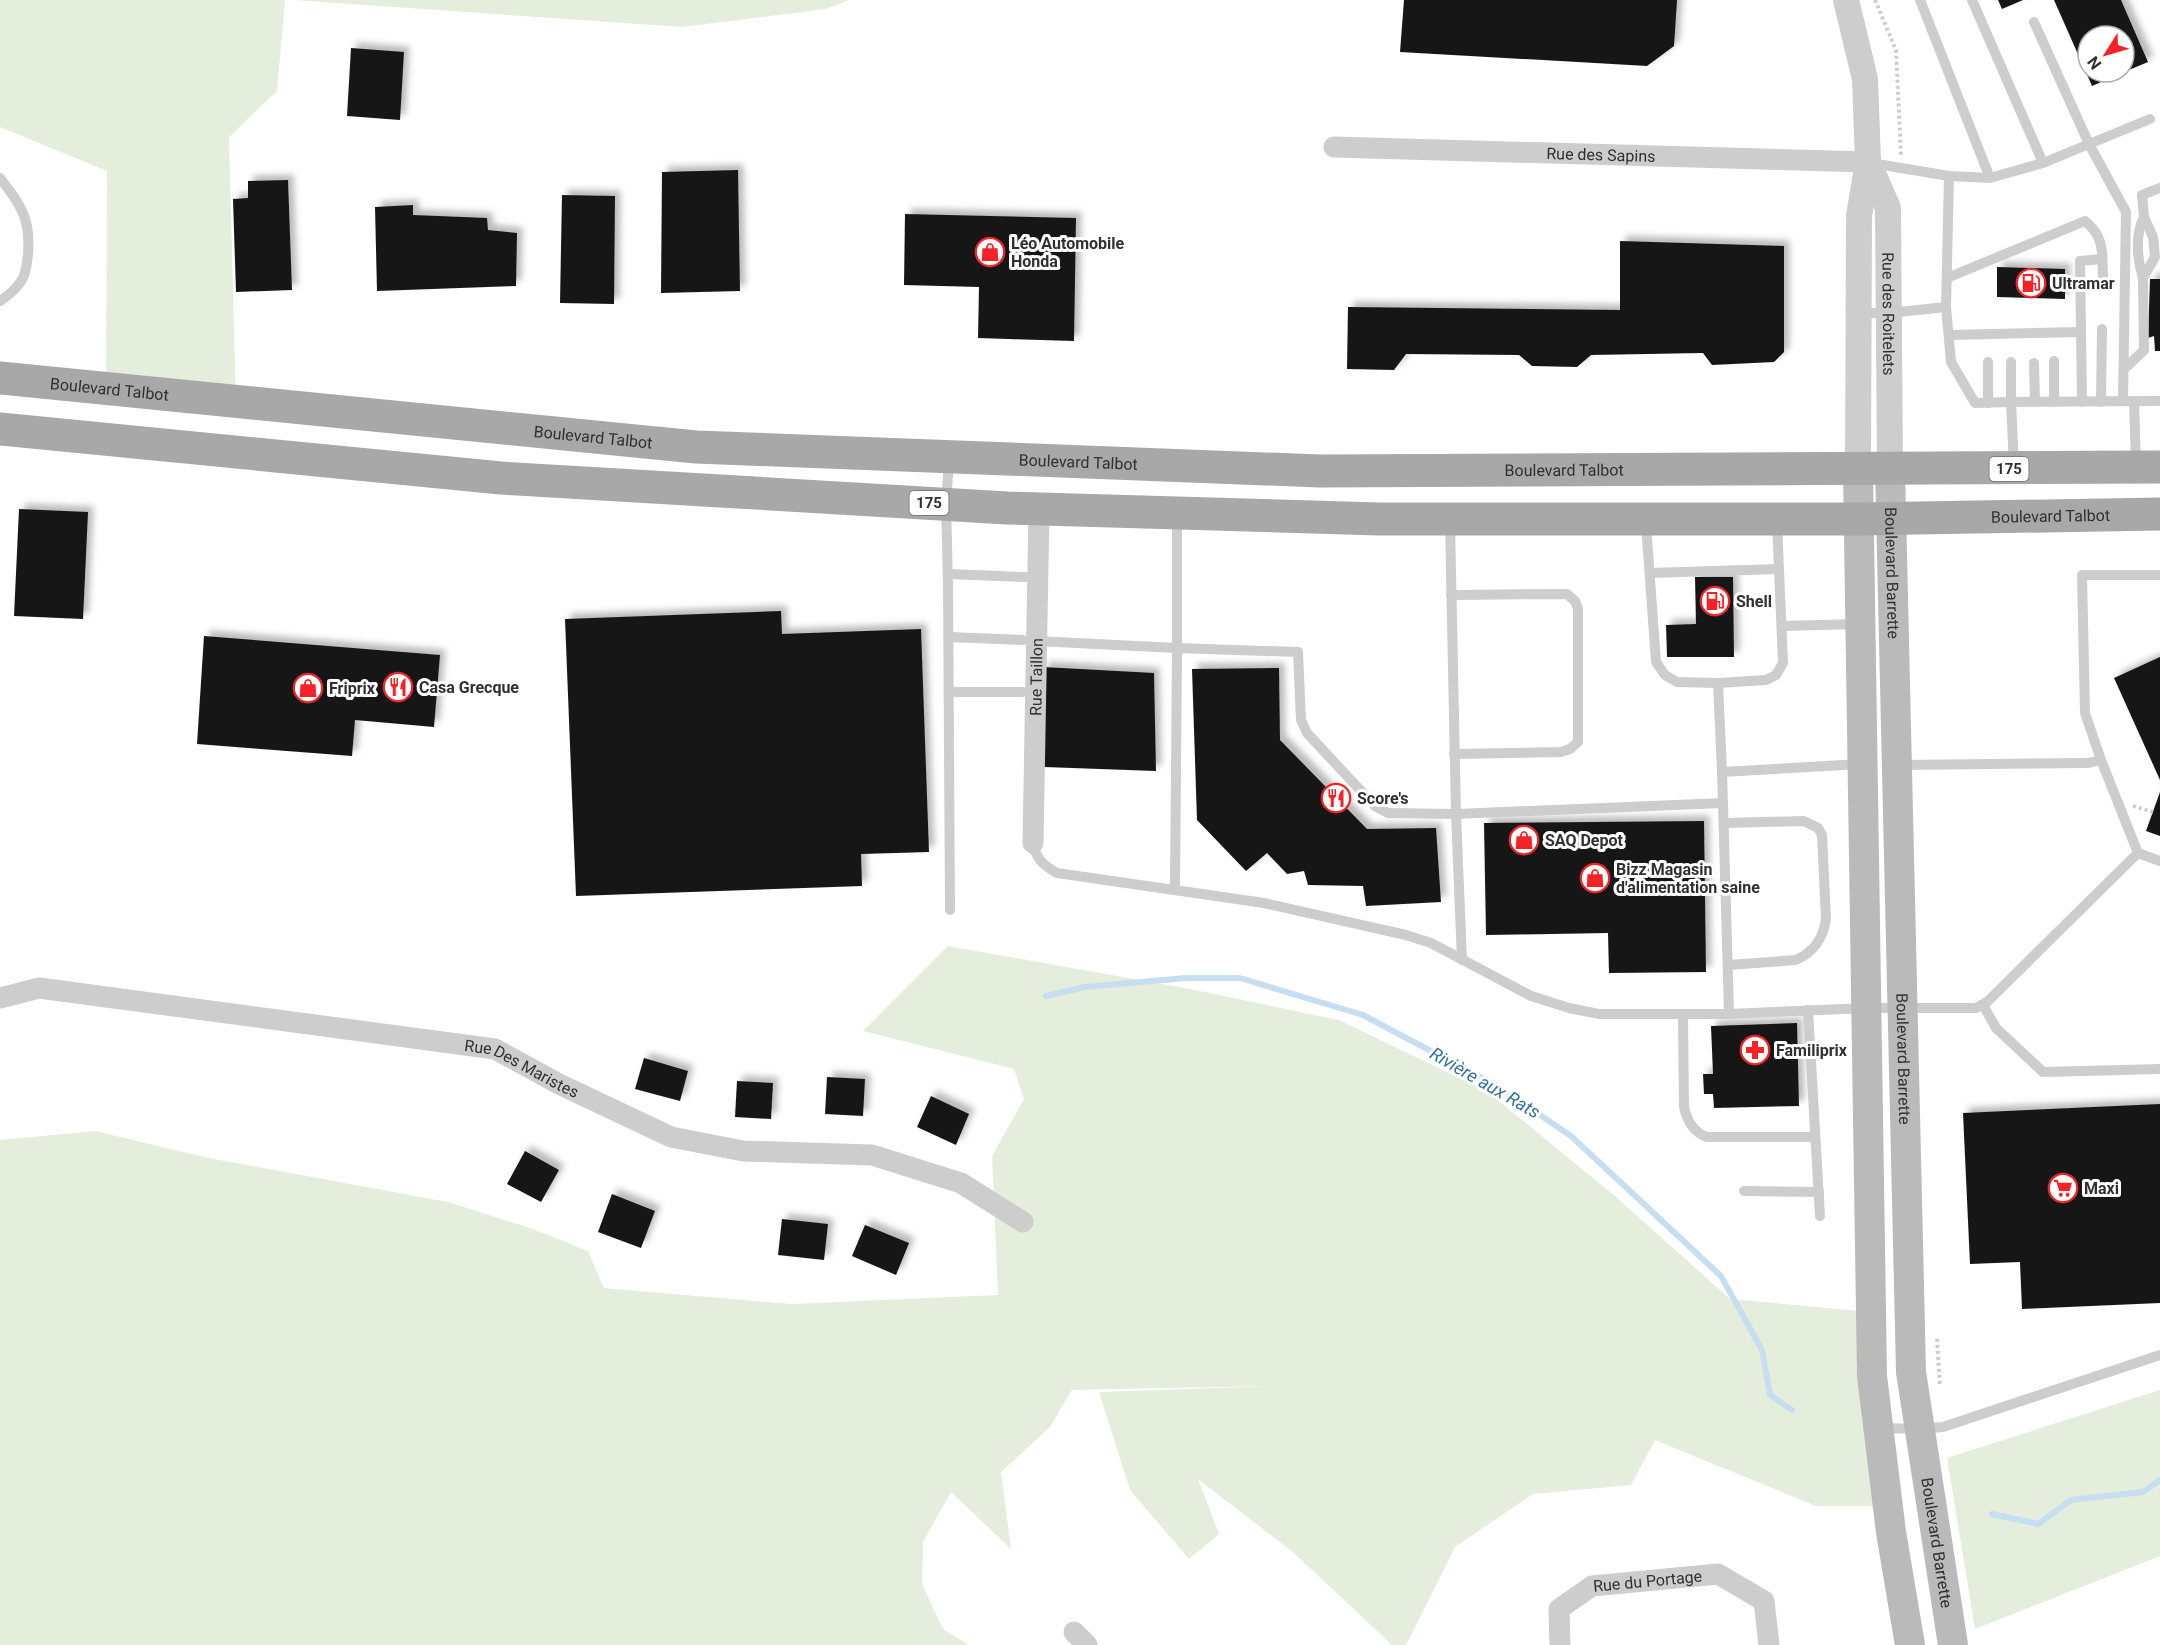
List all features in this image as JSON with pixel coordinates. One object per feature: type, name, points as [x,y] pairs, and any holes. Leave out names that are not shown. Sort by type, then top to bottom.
[{"type":"main road","name":"Boulevard Talbot","points":[[0,378],[696,447],[1320,471],[2148,467]]},
{"type":"main road","name":"Boulevard Talbot","points":[[0,429],[501,478],[1039,509],[1449,519],[1875,519],[2160,514]]},
{"type":"main road","name":"Boulevard Barrette","points":[[1890,469],[1875,519],[1862,624],[1872,1376],[1890,1532],[1910,1645]]},
{"type":"main road","name":"Boulevard Barrette","points":[[1858,470],[1875,519],[1896,765],[1911,1371],[1953,1645]]},
{"type":"street","name":"Rue des Roitelets","points":[[1846,0],[1865,79],[1868,162],[1859,216],[1858,470]]},
{"type":"street","name":"Rue des Sapins","points":[[1334,147],[1868,162]]},
{"type":"street","name":"Rue des Roitelets","points":[[1868,162],[1888,208],[1890,469]]},
{"type":"street","name":"Rue Taillon","points":[[1033,843],[1030,641],[1039,509]]},
{"type":"street","name":"Rue Des Maristes","points":[[0,998],[39,988],[495,1049],[560,1084],[671,1137],[743,1150],[872,1155],[961,1183],[1023,1222]]},
{"type":"street","name":"Rue du Portage","points":[[1560,1645],[1559,1609],[1592,1586],[1718,1575],[1764,1601],[1768,1645]]},
{"type":"lane","points":[[1920,0],[1990,178]]},
{"type":"lane","points":[[1972,0],[2043,163]]},
{"type":"lane","points":[[2034,22],[2089,144],[2126,212],[2124,369],[2129,401],[2148,467]]},
{"type":"lane","points":[[1868,162],[1949,176],[1990,178],[2043,163],[2150,119]]},
{"type":"lane","points":[[1949,176],[1946,307],[1951,362],[1975,403],[2160,401]]},
{"type":"lane","points":[[0,178],[13,194],[26,222],[28,250],[23,278],[12,292],[0,301]]},
{"type":"lane","points":[[2143,278],[2155,257],[2153,237],[2144,217],[2142,195],[2160,188]]},
{"type":"lane","points":[[2124,369],[2144,350],[2143,278],[2138,263],[2139,225],[2144,217]]},
{"type":"lane","points":[[1947,278],[2085,221],[2101,240],[2103,277]]},
{"type":"lane","points":[[2082,402],[2080,261],[2102,260]]},
{"type":"lane","points":[[1859,313],[1889,313],[1946,307]]},
{"type":"lane","points":[[2101,402],[2102,329]]},
{"type":"lane","points":[[1948,335],[2011,339],[2054,338],[2081,332]]},
{"type":"lane","points":[[2054,361],[2054,402]]},
{"type":"lane","points":[[1988,362],[1988,403]]},
{"type":"lane","points":[[2011,362],[2014,469]]},
{"type":"lane","points":[[2034,363],[2035,402]]},
{"type":"lane","points":[[949,457],[946,504],[950,910]]},
{"type":"lane","points":[[1175,890],[1177,513]]},
{"type":"lane","points":[[1449,519],[1454,754],[1462,960]]},
{"type":"lane","points":[[1646,519],[1656,662],[1665,675],[1677,682],[1719,683],[1766,680],[1776,675],[1783,663],[1777,519]]},
{"type":"lane","points":[[1650,573],[1779,569]]},
{"type":"lane","points":[[948,574],[1025,577]]},
{"type":"lane","points":[[2160,575],[2082,575],[2085,713],[2138,853],[2160,861]]},
{"type":"lane","points":[[1451,595],[1567,594],[1575,600],[1578,609],[1578,742],[1570,749],[1561,752],[1454,754]]},
{"type":"lane","points":[[1782,626],[1862,624]]},
{"type":"lane","points":[[949,637],[1298,652],[1301,720],[1307,733],[1375,806],[1388,813],[1456,814],[1723,803]]},
{"type":"lane","points":[[1719,683],[1730,1014]]},
{"type":"lane","points":[[949,692],[1023,692]]},
{"type":"lane","points":[[1896,765],[2088,763],[2102,760]]},
{"type":"lane","points":[[1722,772],[1863,764]]},
{"type":"lane","points":[[1724,823],[1804,821],[1818,828],[1822,836],[1826,920],[1815,948],[1804,957],[1796,960],[1728,965]]},
{"type":"lane","points":[[1033,843],[1036,855],[1043,866],[1057,873],[1264,903],[1406,935],[1431,943],[1532,996],[1569,1008],[1599,1014],[1730,1014],[1902,1007],[1976,1008],[1983,1005],[2138,853]]},
{"type":"lane","points":[[1983,1005],[1996,1028],[2043,1072],[2160,1069]]},
{"type":"lane","points":[[1808,1010],[1820,1216]]},
{"type":"lane","points":[[1683,1014],[1684,1107],[1686,1116],[1695,1131],[1707,1137],[1815,1137]]},
{"type":"lane","points":[[1744,1191],[1819,1192]]},
{"type":"lane","points":[[1878,1428],[1920,1429],[1950,1424],[2160,1355]]},
{"type":"green space","points":[[0,0],[285,0],[277,91],[229,137],[236,403],[106,386],[107,171],[0,127]]},
{"type":"green space","points":[[292,0],[849,0],[826,9],[682,27]]},
{"type":"green space","points":[[948,946],[1190,989],[1339,1020],[1488,1092],[1616,1197],[1730,1299],[1871,1312],[1887,1506],[1816,1506],[1655,1440],[1631,1485],[1533,1494],[1455,1547],[1406,1645],[1392,1645],[1294,1553],[1198,1479],[1219,1534],[1189,1559],[1130,1490],[1099,1392],[1274,1386],[1072,1390],[1050,1427],[1001,1472],[1011,1549],[951,1492],[923,1542],[922,1584],[943,1629],[969,1645],[0,1645],[0,1140],[95,1131],[209,1158],[448,1202],[533,1229],[588,1251],[604,1288],[791,1304],[998,1295],[992,1156],[1024,1099],[1014,1069],[863,1031]]},
{"type":"green space","points":[[2160,1390],[2160,1556],[1975,1629],[1947,1458]]},
{"type":"building","points":[[1404,0],[1677,0],[1674,46],[1647,66],[1400,52]]},
{"type":"building","points":[[1998,0],[2023,0],[2002,9]]},
{"type":"building","points":[[2054,0],[2121,0],[2131,24],[2076,24],[2076,50]]},
{"type":"building","points":[[2136,34],[2148,62],[2136,67]]},
{"type":"building","points":[[351,48],[404,52],[400,120],[347,116]]},
{"type":"building","points":[[738,170],[740,291],[661,293],[662,172]]},
{"type":"building","points":[[288,180],[292,290],[236,292],[233,199],[248,198],[248,181]]},
{"type":"building","points":[[562,195],[615,196],[614,304],[560,303]]},
{"type":"building","points":[[413,205],[413,215],[487,218],[488,230],[517,233],[516,286],[377,291],[375,207]]},
{"type":"building","name":"Léo Automobile Honda","points":[[905,214],[1076,218],[1074,341],[978,338],[979,287],[904,285]]},
{"type":"building","points":[[1620,241],[1784,246],[1784,352],[1774,362],[1712,365],[1703,353],[1591,355],[1577,367],[1532,366],[1519,355],[1406,354],[1394,370],[1347,369],[1348,307],[1620,310]]},
{"type":"building","name":"Ultramar","points":[[1997,267],[2065,269],[2065,299],[1997,297]]},
{"type":"building","points":[[2150,279],[2160,279],[2160,351],[2155,351],[2154,336],[2148,338]]},
{"type":"building","points":[[19,509],[88,512],[83,619],[14,616]]},
{"type":"building","name":"Shell","points":[[1695,577],[1733,577],[1734,657],[1667,657],[1666,625],[1696,624]]},
{"type":"building","points":[[781,611],[782,634],[921,629],[929,852],[861,854],[862,886],[576,896],[565,619]]},
{"type":"building","points":[[204,636],[440,655],[434,727],[355,720],[352,756],[197,744]]},
{"type":"building","points":[[2160,657],[2160,780],[2114,678]]},
{"type":"building","points":[[1043,667],[1154,673],[1156,771],[1044,767]]},
{"type":"building","points":[[1279,668],[1280,740],[1367,829],[1436,828],[1441,902],[1366,906],[1363,886],[1308,885],[1304,871],[1287,874],[1267,853],[1246,871],[1197,820],[1192,669]]},
{"type":"building","points":[[2160,792],[2160,836],[2146,831]]},
{"type":"building","name":"Bizz Magasin d'alimentation saine","points":[[1704,821],[1706,972],[1609,973],[1608,933],[1486,935],[1484,823]]},
{"type":"building","name":"Familiprix","points":[[1797,1023],[1799,1106],[1714,1108],[1713,1094],[1704,1094],[1703,1074],[1713,1074],[1711,1026]]},
{"type":"building","points":[[644,1058],[688,1071],[680,1101],[635,1089]]},
{"type":"building","points":[[827,1077],[865,1079],[863,1116],[825,1114]]},
{"type":"building","points":[[737,1081],[773,1083],[771,1119],[735,1117]]},
{"type":"building","points":[[931,1096],[969,1114],[956,1145],[917,1127]]},
{"type":"building","name":"Maxi","points":[[2160,1104],[2160,1303],[2022,1309],[2020,1262],[1970,1264],[1963,1113]]},
{"type":"building","points":[[525,1151],[559,1170],[541,1202],[507,1184]]},
{"type":"building","points":[[612,1194],[655,1211],[641,1248],[598,1232]]},
{"type":"building","points":[[782,1219],[828,1224],[824,1260],[778,1255]]},
{"type":"building","points":[[865,1225],[909,1243],[896,1275],[852,1256]]},
{"type":"waterway","name":"Rivière aux Rats","points":[[1046,996],[1085,987],[1186,978],[1240,978],[1363,1015],[1497,1086],[1571,1136],[1721,1276],[1762,1350],[1770,1395],[1792,1410]]},
{"type":"waterway","name":"Rivière aux Rats","points":[[1992,1514],[2038,1524],[2071,1500],[2143,1492],[2160,1480]]},
{"type":"place","name":"Léo Automobile Honda","points":[[990,252]]},
{"type":"place","name":"Ultramar","points":[[2031,283]]},
{"type":"place","name":"Shell","points":[[1715,601]]},
{"type":"place","name":"Casa Grecque","points":[[398,687]]},
{"type":"place","name":"Friprix","points":[[308,688]]},
{"type":"place","name":"Score's","points":[[1336,798]]},
{"type":"place","name":"SAQ Depot","points":[[1524,840]]},
{"type":"place","name":"Bizz Magasin d'alimentation saine","points":[[1595,878]]},
{"type":"place","name":"Familiprix","points":[[1755,1050]]},
{"type":"place","name":"Maxi","points":[[2063,1188]]}]
